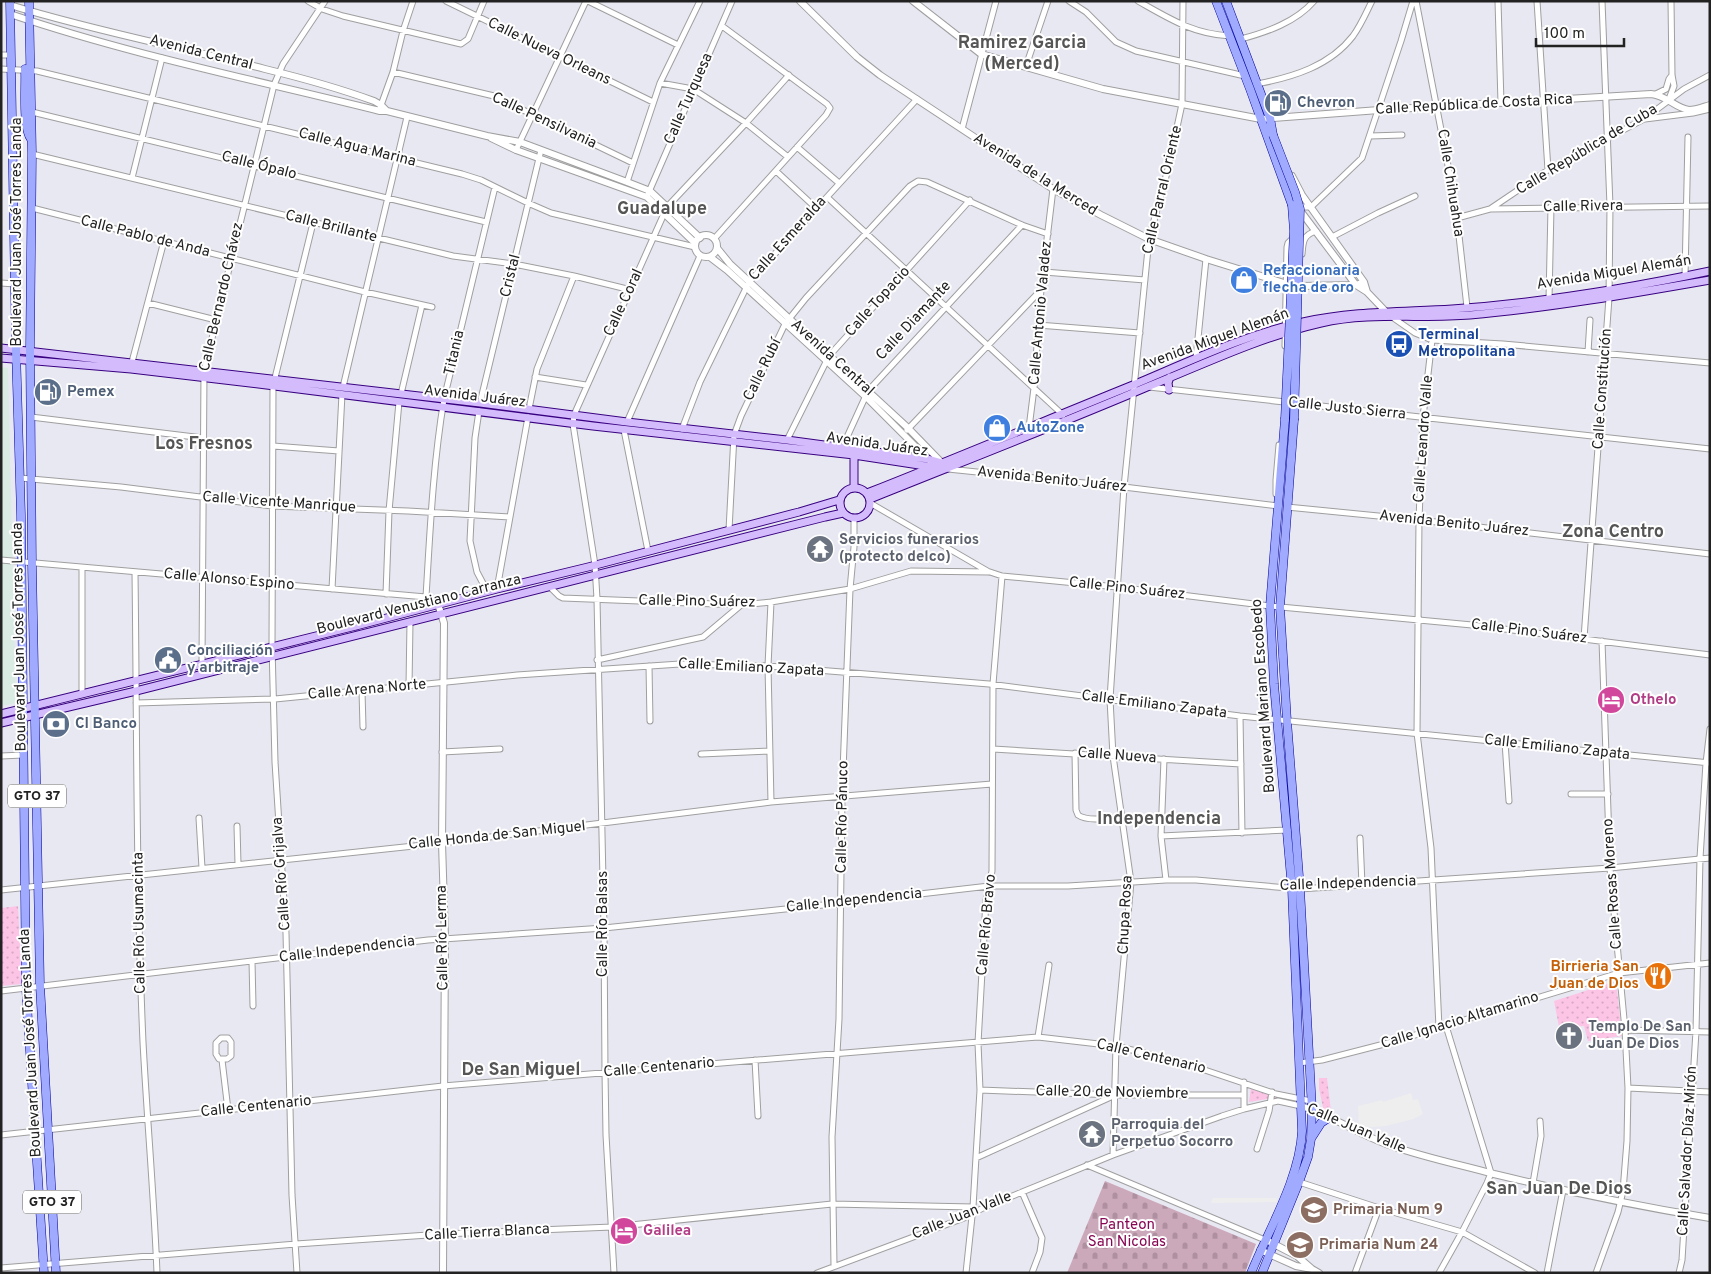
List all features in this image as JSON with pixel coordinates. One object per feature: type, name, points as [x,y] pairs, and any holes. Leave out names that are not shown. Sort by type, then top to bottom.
[{"type":"main road","name":"Boulevard Juan José Torres Landa","points":[[29,1],[28,69],[32,112],[30,350],[32,564],[40,985],[56,1269]]},
{"type":"main road","name":"Boulevard Mariano Escobedo","points":[[1216,1],[1290,196],[1294,231],[1284,416],[1270,606],[1277,719],[1296,889],[1302,1142],[1297,1163],[1251,1273]]},
{"type":"main road","name":"Boulevard Mariano Escobedo","points":[[1226,1],[1270,118],[1273,135],[1300,209],[1295,418],[1280,607],[1296,889],[1309,1063],[1311,1139],[1308,1157],[1299,1182],[1262,1273]]},
{"type":"main road","name":"Boulevard Juan José Torres Landa","points":[[10,3],[20,478],[26,988],[44,1269]]},
{"type":"main road","points":[[28,69],[27,130],[32,141]]},
{"type":"main road","name":"Avenida Miguel Alemán","points":[[943,466],[1028,436],[1134,384],[1196,358],[1300,326],[1350,319],[1609,294],[1710,271]]},
{"type":"main road","name":"Avenida Miguel Alemán","points":[[1389,315],[1470,315],[1710,280]]},
{"type":"main road","name":"Avenida Miguel Alemán","points":[[869,499],[1030,427],[1133,393],[1285,330]]},
{"type":"main road","name":"Avenida Juárez","points":[[1,348],[132,362],[203,375]]},
{"type":"main road","name":"Avenida Juárez","points":[[1,358],[203,375],[480,403],[574,415],[625,426],[734,438],[787,440],[928,459],[943,466]]},
{"type":"main road","points":[[1170,377],[1168,383],[1170,390]]},
{"type":"main road","name":"Avenida Juárez","points":[[342,390],[398,402],[573,424],[682,429],[854,455],[935,470]]},
{"type":"main road","points":[[854,455],[854,487]]},
{"type":"main road","points":[[854,487],[862,489],[869,499],[869,508],[863,516],[854,518],[843,513],[840,507],[839,500],[844,491],[854,487]]},
{"type":"main road","name":"Boulevard Venustiano Carranza","points":[[1,714],[487,591],[595,566],[839,500]]},
{"type":"main road","name":"Boulevard Venustiano Carranza","points":[[1,723],[550,587],[824,516],[843,513]]},
{"type":"main road","points":[[1311,1139],[1321,1123],[1330,1117]]},
{"type":"street","points":[[308,1],[322,9],[458,44],[466,42],[484,1]]},
{"type":"street","name":"Calle Bernardo Chávez","points":[[202,663],[204,578],[203,375],[278,72],[290,52],[322,9],[325,1]]},
{"type":"street","points":[[380,108],[393,72],[413,1]]},
{"type":"street","name":"Calle Nueva Orleans","points":[[446,1],[653,102]]},
{"type":"street","points":[[516,150],[587,1],[678,45]]},
{"type":"street","points":[[627,182],[660,83],[700,1]]},
{"type":"street","name":"Calle Turquesa","points":[[648,194],[732,1]]},
{"type":"street","name":"Avenida de la Merced","points":[[800,1],[869,67],[1053,189],[1101,216],[1149,239],[1287,284],[1300,286],[1356,285],[1364,282]]},
{"type":"street","name":"Calle República de Costa Rica","points":[[913,1],[981,54],[1102,89],[1261,118],[1656,94],[1689,110],[1710,107]]},
{"type":"street","points":[[962,129],[996,1]]},
{"type":"street","points":[[1026,66],[1048,1]]},
{"type":"street","points":[[1069,1],[1086,12],[1121,45],[1136,51],[1245,76]]},
{"type":"street","points":[[1138,1],[1182,26],[1212,35],[1230,36]]},
{"type":"street","name":"Calle Parral Oriente","points":[[1117,587],[1124,488],[1149,239],[1168,169],[1182,104],[1184,62],[1183,1]]},
{"type":"street","points":[[1241,39],[1259,34],[1286,22],[1307,9],[1314,1]]},
{"type":"street","points":[[1257,84],[1297,74],[1329,60],[1354,35],[1372,1]]},
{"type":"street","points":[[1290,196],[1302,207],[1310,207],[1340,182],[1362,158],[1414,1]]},
{"type":"street","name":"Calle Chihuahua","points":[[1414,1],[1437,106],[1457,218],[1467,307]]},
{"type":"street","points":[[1498,1],[1501,102]]},
{"type":"street","points":[[1537,1],[1548,170]]},
{"type":"street","name":"Calle Constitución","points":[[1584,638],[1609,294],[1610,206],[1602,1]]},
{"type":"street","points":[[1669,99],[1674,86],[1672,75],[1672,1]]},
{"type":"street","name":"Avenida Central","points":[[10,3],[29,12],[198,51],[324,84],[387,111],[407,117],[520,142],[627,182],[648,194],[697,242]]},
{"type":"street","name":"Avenida Central","points":[[10,14],[52,29],[162,58],[320,96],[380,108]]},
{"type":"street","points":[[52,29],[54,18]]},
{"type":"street","points":[[714,239],[829,110],[827,104],[722,26]]},
{"type":"street","points":[[1,55],[11,55]]},
{"type":"street","points":[[132,178],[162,58]]},
{"type":"street","name":"Calle Agua Marina","points":[[1,69],[28,69],[473,176],[528,203],[558,214],[653,238],[697,242]]},
{"type":"street","name":"Calle Pensilvania","points":[[393,72],[494,96],[633,163]]},
{"type":"street","name":"Calle Coral","points":[[595,575],[573,424],[574,415],[666,210],[789,75]]},
{"type":"street","points":[[1656,94],[1666,89],[1672,75]]},
{"type":"street","name":"Calle República de Cuba","points":[[1490,209],[1548,170],[1644,119],[1669,99],[1710,75]]},
{"type":"street","points":[[660,83],[693,89],[746,124],[788,157]]},
{"type":"street","points":[[320,96],[324,84]]},
{"type":"street","name":"Calle Esmeralda","points":[[682,429],[700,382],[747,284],[917,99]]},
{"type":"street","points":[[1644,119],[1693,114],[1710,107]]},
{"type":"street","name":"Calle Ópalo","points":[[32,112],[486,222]]},
{"type":"street","points":[[332,589],[342,390],[407,117]]},
{"type":"street","points":[[1270,118],[1294,179],[1310,207],[1364,282],[1367,292]]},
{"type":"street","points":[[1370,136],[1402,135]]},
{"type":"street","name":"Avenida Central","points":[[487,136],[538,158],[648,194]]},
{"type":"street","points":[[1685,276],[1688,137]]},
{"type":"street","points":[[797,147],[839,183]]},
{"type":"street","name":"Cristal","points":[[480,403],[540,150]]},
{"type":"street","name":"Calle Brillante","points":[[32,154],[453,256],[514,264],[631,290]]},
{"type":"street","points":[[776,171],[816,208]]},
{"type":"street","name":"Calle Rubí","points":[[729,530],[734,438],[741,416],[787,322],[910,186],[918,181],[927,182],[970,200]]},
{"type":"street","name":"Titania","points":[[426,597],[436,452],[442,407],[495,187]]},
{"type":"street","name":"Calle Antonio Valadez","points":[[1028,436],[1034,388],[1041,289],[1053,189]]},
{"type":"street","points":[[827,196],[1064,417]]},
{"type":"street","points":[[1290,196],[1356,285],[1367,292],[1389,315],[1415,333],[1432,340],[1504,344],[1710,363]]},
{"type":"street","points":[[1332,238],[1415,196]]},
{"type":"street","points":[[970,200],[1022,225],[1048,234]]},
{"type":"street","name":"Calle Topacio","points":[[787,440],[827,358],[970,200]]},
{"type":"street","name":"Calle Rivera","points":[[1457,218],[1490,209],[1710,206]]},
{"type":"street","points":[[1549,299],[1551,207]]},
{"type":"street","name":"Calle Pablo de Anda","points":[[32,208],[300,276],[432,307]]},
{"type":"street","name":"Calle Río Grijalva","points":[[297,1273],[292,1195],[287,957],[275,762],[275,699],[272,646],[273,383],[313,223]]},
{"type":"street","points":[[1284,416],[1287,244],[1309,223]]},
{"type":"street","name":"Calle Diamante","points":[[842,448],[867,393],[1022,225]]},
{"type":"street","points":[[1295,418],[1303,241],[1308,234],[1316,231]]},
{"type":"street","points":[[648,551],[625,426],[700,256],[698,254],[697,242],[707,236],[714,239],[717,248],[713,255],[710,257],[700,256]]},
{"type":"street","points":[[132,362],[164,241]]},
{"type":"street","name":"Avenida Central","points":[[717,248],[747,284],[867,393],[943,466]]},
{"type":"street","name":"Avenida Central","points":[[710,257],[747,284]]},
{"type":"street","points":[[1196,358],[1206,259]]},
{"type":"street","points":[[1044,272],[1146,280]]},
{"type":"street","points":[[529,409],[535,377],[574,276]]},
{"type":"street","points":[[1,283],[15,284]]},
{"type":"street","points":[[906,430],[1041,289]]},
{"type":"street","points":[[148,303],[216,320]]},
{"type":"street","points":[[401,394],[422,305]]},
{"type":"street","points":[[1588,352],[1590,320]]},
{"type":"street","points":[[1038,325],[1140,333]]},
{"type":"street","name":"Calle Leandro Valle","points":[[1432,340],[1423,417],[1419,520],[1417,733],[1430,830],[1439,1028]]},
{"type":"street","points":[[535,377],[586,385]]},
{"type":"street","name":"Calle Justo Sierra","points":[[1134,384],[1170,390],[1710,449]]},
{"type":"street","points":[[386,594],[389,511],[398,402]]},
{"type":"street","points":[[1284,416],[1290,410],[1295,418]]},
{"type":"street","points":[[479,411],[475,438],[470,515],[471,552],[477,572],[487,591]]},
{"type":"street","points":[[31,416],[202,438]]},
{"type":"street","points":[[497,589],[528,417]]},
{"type":"street","name":"Avenida Central","points":[[906,430],[935,470]]},
{"type":"street","points":[[273,446],[339,451]]},
{"type":"street","name":"Avenida Benito Juárez","points":[[943,466],[1278,506]]},
{"type":"street","name":"Calle Vicente Manrique","points":[[20,478],[121,487],[272,506],[510,517]]},
{"type":"street","points":[[869,499],[990,572]]},
{"type":"street","name":"Avenida Benito Juárez","points":[[1287,502],[1419,520],[1710,554]]},
{"type":"street","name":"Calle Río Pánuco","points":[[834,1266],[832,1137],[842,903],[842,797],[854,518]]},
{"type":"street","name":"Calle Alonso Espino","points":[[1,560],[426,597]]},
{"type":"street","points":[[82,568],[82,693]]},
{"type":"street","name":"Calle Río Usumacinta","points":[[135,572],[138,876],[143,1043],[157,1273]]},
{"type":"street","name":"Calle Pino Suárez","points":[[550,587],[563,598],[741,605],[850,589],[911,572],[990,572],[1002,576],[1584,638],[1710,655]]},
{"type":"street","name":"Calle Río Balsas","points":[[595,575],[602,824],[605,1072],[614,1273]]},
{"type":"street","name":"Calle Río Bravo","points":[[966,1273],[973,1206],[980,1090],[978,1043],[986,900],[992,871],[994,684],[1002,576]]},
{"type":"street","name":"Chupa Rosa","points":[[1113,1155],[1116,1046],[1131,882],[1113,756],[1110,699],[1117,587]]},
{"type":"street","points":[[426,597],[438,604]]},
{"type":"street","points":[[771,602],[768,666],[771,802]]},
{"type":"street","name":"Calle Río Lerma","points":[[438,604],[444,623],[442,752],[445,938],[443,1273]]},
{"type":"street","points":[[597,660],[703,636],[741,605]]},
{"type":"street","points":[[409,686],[410,622]]},
{"type":"street","name":"Calle Rosas Moreno","points":[[1596,1273],[1621,1203],[1627,1141],[1628,1088],[1625,1030],[1610,868],[1602,641]]},
{"type":"street","name":"Calle Emiliano Zapata","points":[[597,669],[691,664],[768,666],[994,684],[1240,716],[1708,763]]},
{"type":"street","points":[[649,666],[650,721]]},
{"type":"street","name":"Calle Arena Norte","points":[[136,703],[275,699],[597,669]]},
{"type":"street","points":[[362,691],[363,727]]},
{"type":"street","points":[[1240,716],[1242,833]]},
{"type":"street","name":"Calle Salvador Díaz Mirón","points":[[1679,1273],[1682,1260],[1696,1031],[1696,964],[1700,858],[1710,729]]},
{"type":"street","points":[[1506,742],[1509,801]]},
{"type":"street","points":[[442,752],[500,749]]},
{"type":"street","name":"Calle Nueva","points":[[993,749],[1241,764]]},
{"type":"street","points":[[701,754],[769,750]]},
{"type":"street","points":[[1075,753],[1078,815],[1082,818],[1122,817]]},
{"type":"street","points":[[1,756],[23,755]]},
{"type":"street","points":[[1164,759],[1161,836],[1166,880]]},
{"type":"street","name":"Calle Honda de San Miguel","points":[[1,890],[442,843],[771,802],[992,784]]},
{"type":"street","points":[[1571,794],[1608,794]]},
{"type":"street","points":[[199,818],[202,868]]},
{"type":"street","points":[[236,826],[238,864]]},
{"type":"street","points":[[1161,836],[1288,830]]},
{"type":"street","points":[[1360,838],[1362,885]]},
{"type":"street","name":"Calle Independencia","points":[[1,991],[445,938],[604,928],[989,886],[1068,886],[1166,880],[1220,882],[1296,889],[1610,868],[1710,858]]},
{"type":"street","points":[[252,961],[253,1006]]},
{"type":"street","name":"Calle Ignacio Altamarino","points":[[1299,1063],[1309,1063],[1392,1042],[1619,973],[1710,963]]},
{"type":"street","points":[[1038,1037],[1049,965]]},
{"type":"street","points":[[1439,1273],[1488,1183],[1491,1173],[1446,1026]]},
{"type":"street","points":[[1625,1030],[1710,1032]]},
{"type":"street","name":"Calle Centenario","points":[[1,1136],[443,1086],[837,1052],[978,1043],[998,1039],[1038,1037],[1116,1046],[1184,1063],[1301,1102]]},
{"type":"street","points":[[222,1060],[231,1056],[231,1042],[228,1038],[219,1039],[216,1043],[217,1056],[222,1060],[228,1110]]},
{"type":"street","points":[[755,1060],[758,1116]]},
{"type":"street","points":[[1244,1082],[1244,1109]]},
{"type":"street","points":[[1628,1088],[1710,1092]]},
{"type":"street","name":"Calle 20 de Noviembre","points":[[980,1090],[1115,1095],[1243,1095]]},
{"type":"street","points":[[1257,1149],[1271,1102],[1272,1092]]},
{"type":"street","points":[[976,1158],[1115,1095]]},
{"type":"street","name":"Calle Juan Valle","points":[[817,1273],[972,1214],[1113,1155],[1244,1109],[1278,1101],[1301,1102],[1311,1105],[1330,1117],[1392,1147],[1533,1184],[1621,1203],[1710,1218]]},
{"type":"street","points":[[1533,1184],[1541,1136],[1540,1120]]},
{"type":"street","points":[[1087,1165],[1274,1244],[1297,1256],[1319,1273]]},
{"type":"street","points":[[1299,1182],[1462,1232],[1535,1273]]},
{"type":"street","points":[[1547,1273],[1563,1190]]},
{"type":"street","points":[[1022,1192],[1042,1238],[1040,1252],[1032,1273]]},
{"type":"street","name":"Calle Tierra Blanca","points":[[1,1268],[56,1269],[157,1256],[443,1234],[612,1228],[832,1204],[973,1206]]},
{"type":"street","points":[[1355,1273],[1379,1208]]},
{"type":"street","points":[[1260,1250],[1296,1266],[1312,1269]]},
{"type":"shaded area","points":[[1,367],[8,368],[16,703],[1,706]]},
{"type":"shaded area","points":[[18,906],[22,984],[1,986],[1,908]]},
{"type":"shaded area","points":[[1616,981],[1622,1036],[1588,1041],[1584,1026],[1559,1027],[1554,1001]]},
{"type":"shaded area","points":[[1319,1078],[1327,1078],[1331,1111],[1324,1112],[1319,1089]]},
{"type":"shaded area","points":[[1251,1087],[1280,1097],[1249,1102]]},
{"type":"shaded area","points":[[1411,1093],[1413,1100],[1418,1099],[1423,1114],[1413,1119],[1385,1126],[1359,1128],[1358,1106],[1382,1100],[1383,1102]]},
{"type":"shaded area","points":[[1213,1198],[1277,1198],[1276,1202],[1211,1203]]},
{"type":"green space","name":"Panteon San Nicolas","points":[[1105,1181],[1256,1244],[1245,1273],[1067,1273]]},
{"type":"place","name":"Chevron","points":[[1278,103]]},
{"type":"place","name":"Refaccionaria flecha de oro","points":[[1244,280]]},
{"type":"place","name":"Terminal Metropolitana","points":[[1399,344]]},
{"type":"place","name":"Pemex","points":[[48,392]]},
{"type":"place","name":"AutoZone","points":[[997,428]]},
{"type":"place","name":"Servicios funerarios (protecto delco)","points":[[820,549]]},
{"type":"place","name":"Conciliación y arbitraje","points":[[168,660]]},
{"type":"place","name":"Othelo","points":[[1611,700]]},
{"type":"place","name":"CI Banco","points":[[56,724]]},
{"type":"place","name":"Birrieria San Juan de Dios","points":[[1658,976]]},
{"type":"place","name":"Templo De San Juan De Dios","points":[[1569,1036]]},
{"type":"place","name":"Parroquia del Perpetuo Socorro","points":[[1092,1134]]},
{"type":"place","name":"Primaria Num 9","points":[[1314,1210]]},
{"type":"place","name":"Galilea","points":[[624,1231]]},
{"type":"place","name":"Primaria Num 24","points":[[1300,1245]]},
{"type":"district","name":"Ramirez Garcia (Merced)","points":[[1022,53]]},
{"type":"district","name":"Guadalupe","points":[[662,209]]},
{"type":"district","name":"Los Fresnos","points":[[204,444]]},
{"type":"district","name":"Zona Centro","points":[[1613,532]]},
{"type":"district","name":"Independencia","points":[[1159,819]]},
{"type":"district","name":"De San Miguel","points":[[521,1070]]},
{"type":"district","name":"San Juan De Dios","points":[[1559,1189]]}]
